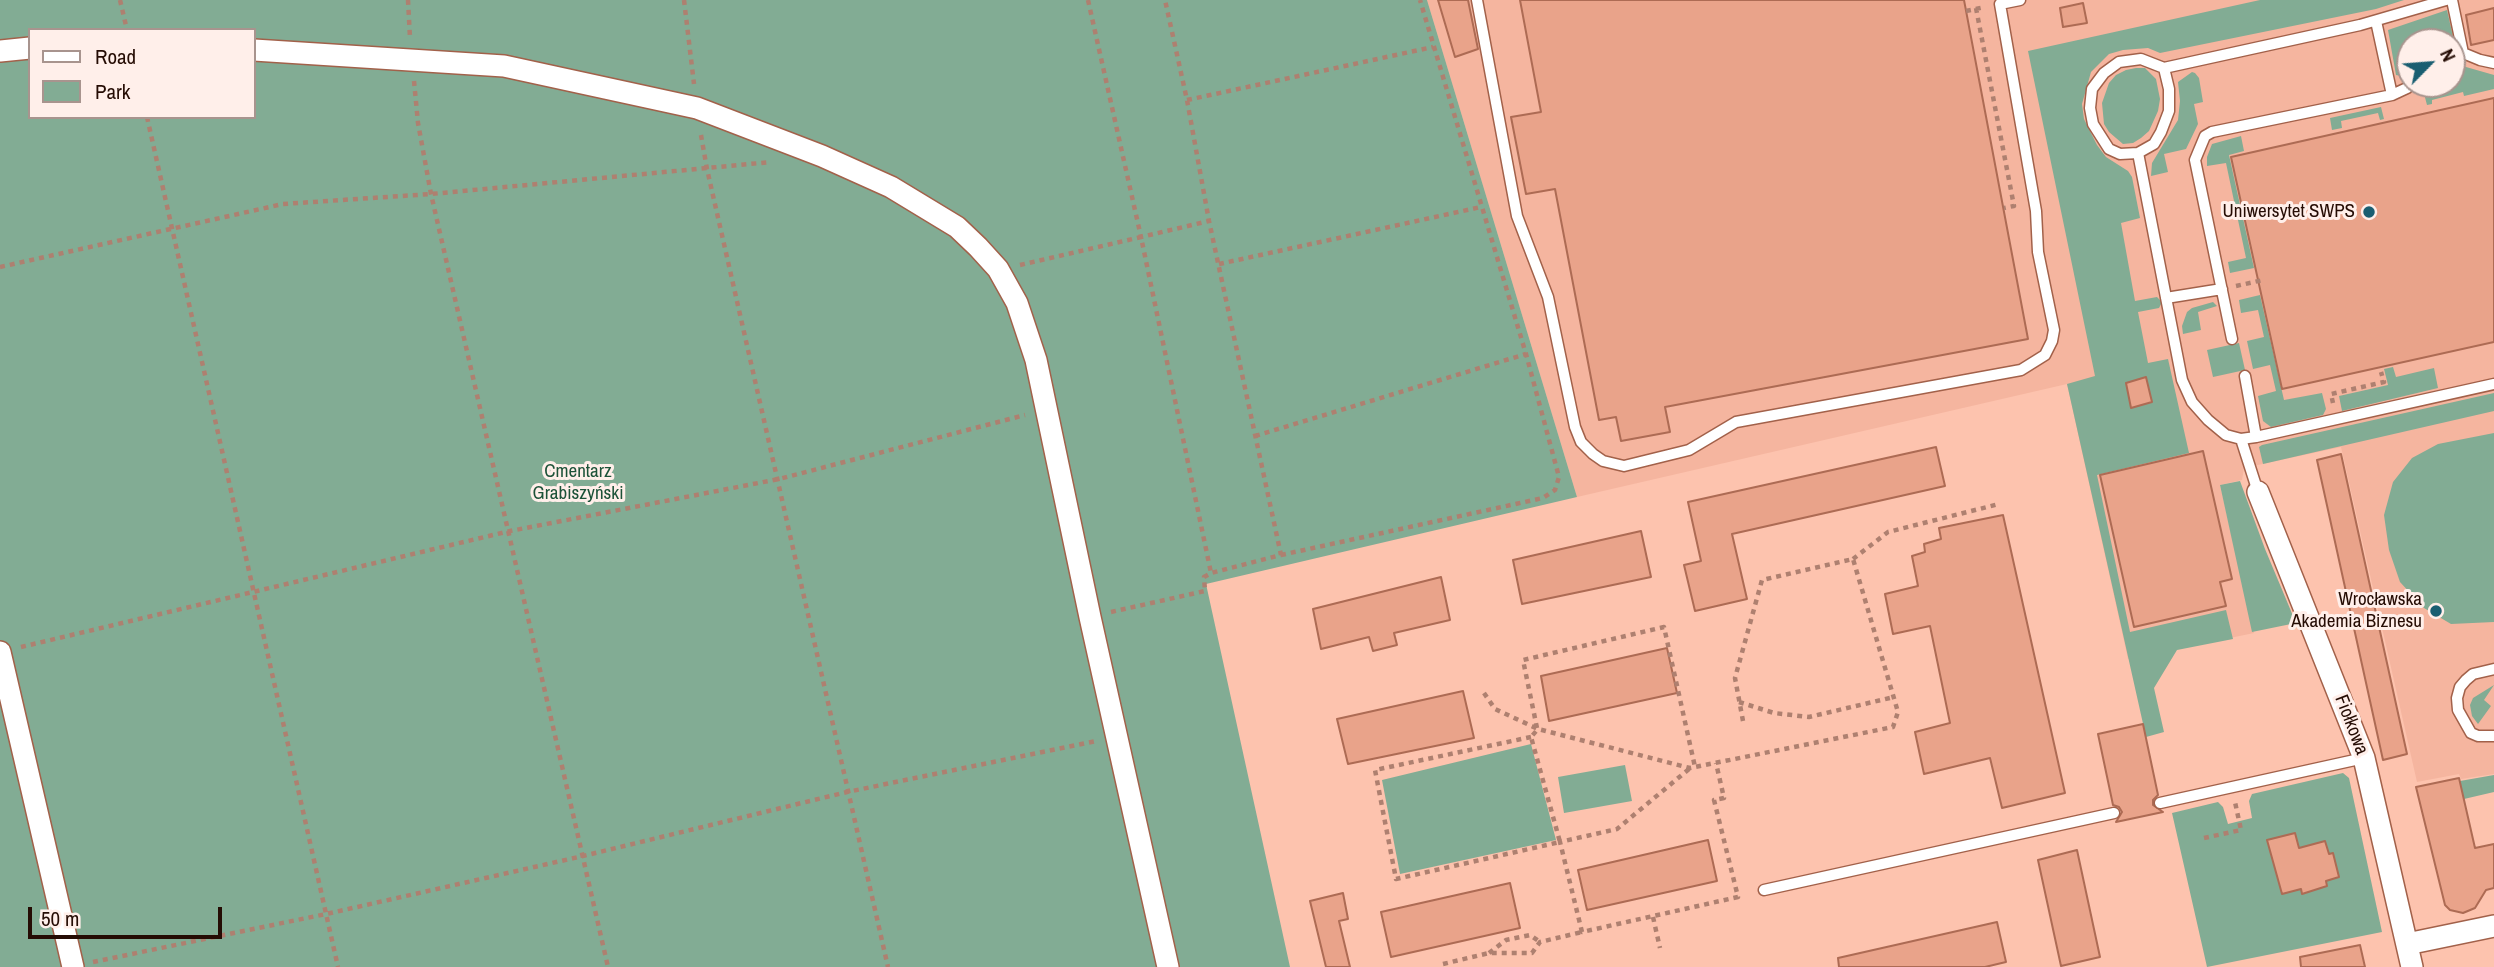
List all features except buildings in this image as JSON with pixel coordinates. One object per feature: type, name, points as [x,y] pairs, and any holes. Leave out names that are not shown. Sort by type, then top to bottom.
[{"type":"street","points":[[0,51],[28,48]]},
{"type":"street","points":[[256,50],[504,66],[697,108],[821,156],[891,187],[957,227],[998,269],[1017,303],[1036,360],[1168,967]]},
{"type":"street","name":"Fiołkowa","points":[[2258,492],[2364,758],[2412,967]]},
{"type":"street","points":[[0,652],[73,967]]},
{"type":"street","points":[[2407,944],[2494,926]]},
{"type":"lane","points":[[1477,0],[1517,216],[1548,297],[1575,427],[1581,442],[1592,454],[1603,461],[1624,466],[1689,450],[1736,422],[2021,370],[2045,355],[2054,330],[2000,4],[2020,0]]},
{"type":"lane","points":[[2164,68],[2169,89],[2169,111],[2154,144],[2138,153],[2120,154],[2109,149],[2093,124],[2090,108],[2092,89],[2104,73],[2119,62],[2141,59],[2164,68],[2376,20],[2445,0]]},
{"type":"lane","points":[[2452,0],[2455,28]]},
{"type":"lane","points":[[2376,20],[2392,95]]},
{"type":"lane","points":[[2466,56],[2494,63]]},
{"type":"lane","points":[[2232,339],[2195,160],[2200,142],[2212,132],[2396,93]]},
{"type":"lane","points":[[2138,153],[2182,380],[2192,402],[2208,421],[2226,435],[2241,439],[2256,437],[2494,384]]},
{"type":"lane","points":[[2166,298],[2222,289]]},
{"type":"lane","points":[[2245,376],[2256,437]]},
{"type":"lane","points":[[2241,439],[2258,492]]},
{"type":"lane","points":[[2494,669],[2473,674],[2460,687],[2457,698],[2458,710],[2470,733],[2494,736]]},
{"type":"lane","points":[[2160,803],[2364,758]]},
{"type":"lane","points":[[1764,890],[2114,813]]},
{"type":"path","points":[[120,0],[127,28]]},
{"type":"path","points":[[408,0],[418,123],[431,194],[608,967]]},
{"type":"path","points":[[684,0],[707,169],[888,967]]},
{"type":"path","points":[[1088,0],[1141,237],[1210,573]]},
{"type":"path","points":[[1165,0],[1209,221],[1281,555]]},
{"type":"path","points":[[1090,617],[1205,591],[1204,577],[1210,573],[1543,498],[1555,490],[1559,477],[1420,0]]},
{"type":"path","points":[[1976,8],[2014,206],[2004,208]]},
{"type":"path","points":[[1187,100],[1433,47]]},
{"type":"path","points":[[147,119],[338,967]]},
{"type":"path","points":[[0,267],[283,204],[431,194],[783,160]]},
{"type":"path","points":[[1219,265],[1481,207]]},
{"type":"path","points":[[998,269],[1065,256],[1209,221]]},
{"type":"path","points":[[2222,289],[2263,280]]},
{"type":"path","points":[[1255,436],[1525,354]]},
{"type":"path","points":[[2336,419],[2331,394],[2384,382],[2381,372]]},
{"type":"path","points":[[0,652],[510,531],[779,479],[1046,409]]},
{"type":"path","points":[[1743,721],[1735,678],[1762,580],[1853,559],[1888,532],[2000,504]]},
{"type":"path","points":[[1484,693],[1495,709],[1538,729],[1693,768],[1893,727],[1898,712],[1853,559]]},
{"type":"path","points":[[1538,729],[1523,660],[1664,627],[1693,768]]},
{"type":"path","points":[[1739,702],[1774,713],[1809,717],[1894,697]]},
{"type":"path","points":[[1538,729],[1531,737],[1375,770],[1396,879],[1617,829],[1693,768]]},
{"type":"path","points":[[73,967],[583,856],[847,792],[1118,737]]},
{"type":"path","points":[[1531,737],[1582,932]]},
{"type":"path","points":[[1443,964],[1489,953],[1532,953],[1539,942],[1738,897],[1714,800],[1724,798],[1716,763]]},
{"type":"path","points":[[2204,838],[2241,830],[2231,788]]},
{"type":"path","points":[[1653,917],[1660,948]]},
{"type":"path","points":[[1489,953],[1506,940],[1530,934],[1539,942]]},
{"type":"shaded area","points":[[1427,0],[2494,0],[2494,774],[2461,779],[2459,774],[2417,782],[2341,447],[2244,468],[2242,480],[2220,485],[2254,633],[2128,659],[2067,384],[1577,497]]},
{"type":"green space","name":"Cmentarz Grabiszyński","points":[[0,0],[1427,0],[1577,497],[1206,584],[1290,967],[0,967]]},
{"type":"green space","points":[[2260,0],[2404,0],[2376,9],[2160,53],[2148,48],[2109,54],[2091,72],[2082,104],[2084,119],[2097,145],[2106,157],[2128,171],[2132,177],[2140,218],[2121,223],[2135,301],[2157,297],[2162,302],[2159,308],[2138,312],[2148,363],[2168,359],[2189,453],[2097,475],[2130,632],[2226,610],[2233,639],[2177,650],[2154,688],[2164,732],[2146,737],[2067,384],[2095,376],[2028,51]]},
{"type":"green space","points":[[2447,10],[2451,28],[2396,28],[2396,75],[2388,30]]},
{"type":"green space","points":[[2466,67],[2494,75],[2494,89],[2466,96]]},
{"type":"green space","points":[[2136,68],[2145,68],[2156,79],[2160,99],[2158,111],[2149,131],[2133,143],[2123,144],[2104,124],[2102,103],[2109,83],[2116,75]]},
{"type":"green space","points":[[2192,72],[2199,78],[2203,102],[2194,104],[2198,124],[2186,149],[2164,154],[2168,172],[2151,176],[2152,163],[2178,120],[2178,82]]},
{"type":"green space","points":[[2425,98],[2440,98],[2432,100],[2432,104],[2427,105]]},
{"type":"green space","points":[[2381,107],[2384,119],[2380,120],[2378,113],[2341,121],[2342,128],[2332,130],[2330,118]]},
{"type":"green space","points":[[2241,136],[2244,151],[2229,155],[2254,268],[2230,273],[2228,262],[2246,258],[2226,163],[2207,166],[2207,157],[2212,144]]},
{"type":"green space","points":[[2260,295],[2284,400],[2322,393],[2326,409],[2323,415],[2271,427],[2263,421],[2258,396],[2276,391],[2270,365],[2253,369],[2247,341],[2264,337],[2258,310],[2241,313],[2239,300]]},
{"type":"green space","points":[[2213,302],[2217,306],[2198,312],[2201,330],[2183,334],[2182,326],[2187,312]]},
{"type":"green space","points":[[2239,343],[2245,370],[2213,377],[2207,350]]},
{"type":"green space","points":[[2393,367],[2396,377],[2434,368],[2438,388],[2342,411],[2339,396],[2388,385],[2384,369]]},
{"type":"green space","points":[[2494,393],[2494,411],[2263,464],[2259,447],[2262,445]]},
{"type":"green space","points":[[2494,433],[2494,622],[2451,624],[2424,608],[2400,582],[2389,550],[2384,515],[2393,482],[2412,458],[2438,444]]},
{"type":"green space","points":[[2240,481],[2296,623],[2252,632],[2220,485]]},
{"type":"green space","points":[[2494,685],[2484,700],[2491,706],[2478,724],[2472,716],[2470,705],[2473,698]]},
{"type":"green space","points":[[1531,744],[1556,840],[1400,874],[1382,780]]},
{"type":"green space","points":[[1625,765],[1632,801],[1564,813],[1558,777]]},
{"type":"green space","points":[[2343,773],[2349,778],[2382,932],[2207,967],[2172,813],[2218,802],[2223,807],[2228,824],[2252,818],[2249,801],[2252,794]]},
{"type":"green space","points":[[2494,775],[2494,792],[2464,799],[2460,781]]},
{"type":"place","name":"Uniwersytet SWPS","points":[[2369,212]]},
{"type":"place","name":"Wrocławska Akademia Biznesu","points":[[2436,611]]}]
